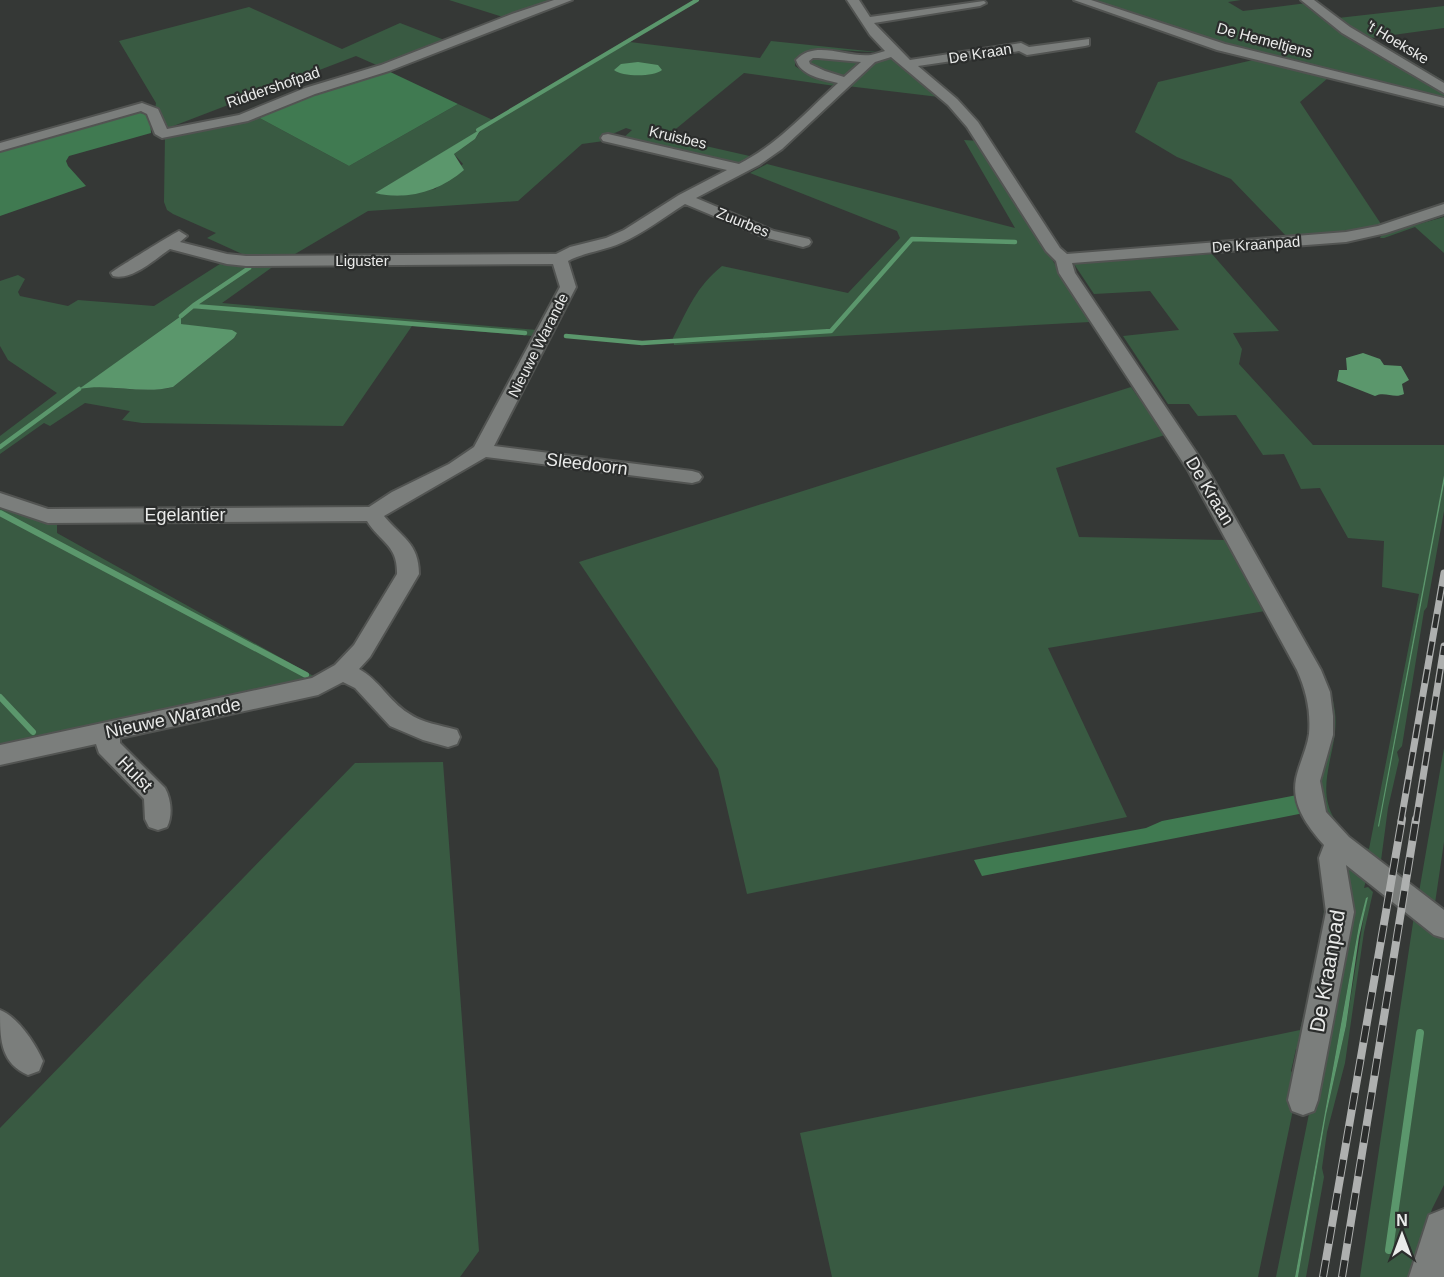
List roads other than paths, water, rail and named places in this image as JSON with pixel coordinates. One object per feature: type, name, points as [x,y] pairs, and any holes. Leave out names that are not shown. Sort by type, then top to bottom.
[{"type":"street","name":"Riddershofpad","points":[[0,147],[142,107],[153,112],[162,134],[243,118],[310,91],[385,68],[516,16],[566,0]]},
{"type":"street","name":"De Kraan","points":[[853,0],[874,33],[962,109],[984,139],[1054,251],[1064,259],[1067,273],[1198,470],[1309,670],[1318,692],[1321,735],[1308,781],[1309,797],[1316,817],[1340,845],[1444,926]]},
{"type":"street","name":"De Hemeltjens","points":[[1080,0],[1246,54],[1444,102]]},
{"type":"street","name":"'t Hoekske","points":[[1307,0],[1346,30],[1444,89]]},
{"type":"street","points":[[867,21],[980,3]]},
{"type":"street","name":"De Kraan","points":[[901,58],[1021,46],[1027,51],[1085,42]]},
{"type":"street","points":[[846,81],[820,74],[804,66],[802,60],[810,55],[818,54],[871,59],[901,58]]},
{"type":"street","points":[[559,259],[570,252],[612,241],[629,233],[684,198],[741,169],[777,146],[871,59]]},
{"type":"street","name":"Kruisbes","points":[[608,138],[741,169]]},
{"type":"street","name":"Zuurbes","points":[[684,198],[769,234],[803,242]]},
{"type":"street","name":"De Kraanpad","points":[[1064,259],[1346,237],[1381,230],[1444,209]]},
{"type":"street","points":[[119,273],[134,267],[182,233]]},
{"type":"street","name":"Liguster","points":[[167,244],[226,259],[246,261],[559,259]]},
{"type":"street","name":"Nieuwe Warande","points":[[0,755],[318,686],[343,671],[362,651],[408,574],[410,561],[406,551],[378,525],[373,514],[386,504],[463,465],[482,451],[568,287],[559,259]]},
{"type":"street","name":"Sleedoorn","points":[[482,451],[692,477]]},
{"type":"street","name":"Egelantier","points":[[0,500],[27,511],[48,516],[373,514]]},
{"type":"street","points":[[343,671],[363,682],[398,719],[423,731],[448,737]]},
{"type":"street","name":"Hulst","points":[[108,732],[108,746],[156,795],[158,819]]},
{"type":"street","name":"De Kraanpad","points":[[1303,1100],[1340,912],[1332,858],[1340,845]]},
{"type":"street","points":[[0,1024],[28,1061]]},
{"type":"street","points":[[1430,1277],[1444,1230]]},
{"type":"waterway","points":[[478,130],[697,0]]},
{"type":"waterway","points":[[566,336],[642,343],[831,331],[912,239],[1015,242]]},
{"type":"waterway","points":[[194,305],[249,268]]},
{"type":"waterway","points":[[181,316],[193,306],[525,333]]},
{"type":"waterway","points":[[0,447],[79,389]]},
{"type":"waterway","points":[[0,513],[306,675]]},
{"type":"waterway","points":[[0,697],[33,732]]},
{"type":"waterway","points":[[1389,1250],[1420,1033]]},
{"type":"railway","points":[[1401,821],[1444,573]]},
{"type":"railway","points":[[1416,821],[1444,646]]},
{"type":"railway","points":[[1323,1277],[1402,819]]},
{"type":"railway","points":[[1342,1277],[1416,819]]}]
